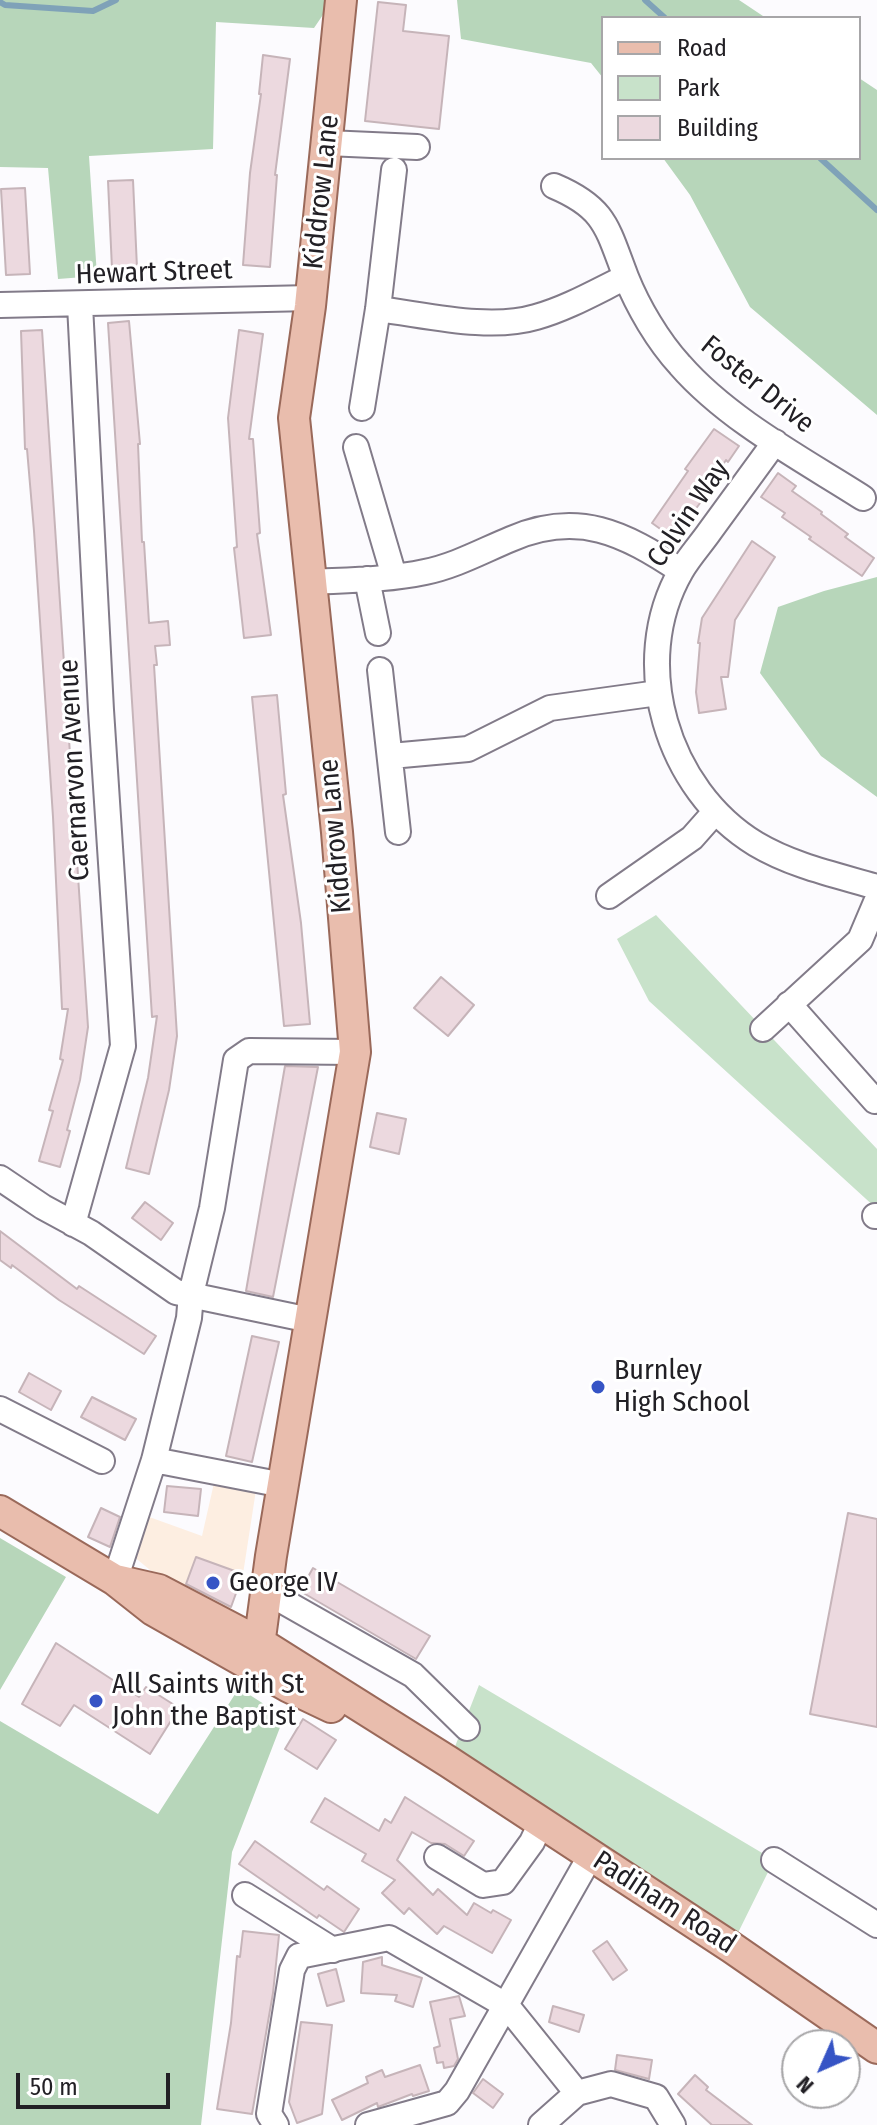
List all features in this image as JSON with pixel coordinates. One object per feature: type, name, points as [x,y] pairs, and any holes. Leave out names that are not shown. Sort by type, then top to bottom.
[{"type":"main road","name":"Kiddrow Lane","points":[[258,1656],[283,1485],[355,1052],[337,832],[294,418],[311,298],[341,0]]},
{"type":"main road","name":"Padiham Road","points":[[0,1511],[115,1580],[159,1590],[258,1656],[289,1687],[449,1762],[731,1947],[877,2048]]},
{"type":"street","points":[[327,143],[417,147]]},
{"type":"street","points":[[362,408],[378,309],[394,170]]},
{"type":"street","name":"Foster Drive","points":[[554,186],[574,194],[604,222],[645,314],[679,364],[701,386],[775,442],[863,498]]},
{"type":"street","points":[[378,309],[492,323],[512,322],[557,310],[626,277]]},
{"type":"street","name":"Hewart Street","points":[[0,305],[311,298]]},
{"type":"street","name":"Caernarvon Avenue","points":[[73,1224],[123,1046],[101,710],[80,305]]},
{"type":"street","name":"Colvin Way","points":[[775,442],[681,571],[663,618],[657,657],[658,693],[665,723],[683,766],[715,812],[756,844],[784,858],[877,887]]},
{"type":"street","points":[[356,447],[394,576]]},
{"type":"street","points":[[309,582],[424,573],[514,538],[583,525],[615,532],[681,571]]},
{"type":"street","points":[[367,579],[378,633]]},
{"type":"street","points":[[380,670],[398,832]]},
{"type":"street","points":[[391,756],[468,749],[550,708],[658,693]]},
{"type":"street","points":[[609,896],[692,838],[715,812]]},
{"type":"street","points":[[763,1029],[860,940],[877,900]]},
{"type":"street","points":[[789,1004],[875,1101]]},
{"type":"street","points":[[115,1580],[154,1460],[189,1318],[191,1294],[212,1208],[236,1060],[249,1051],[355,1052]]},
{"type":"street","points":[[0,1178],[176,1292],[310,1320]]},
{"type":"street","points":[[0,1409],[102,1461]]},
{"type":"street","points":[[154,1460],[283,1485]]},
{"type":"street","points":[[267,1592],[413,1675],[467,1728]]},
{"type":"street","points":[[437,1857],[483,1885],[503,1882],[532,1842],[541,1823]]},
{"type":"street","points":[[368,2125],[447,2103],[457,2091],[591,1855]]},
{"type":"street","points":[[774,1860],[877,1925]]},
{"type":"street","points":[[245,1895],[333,1950]]},
{"type":"street","points":[[276,2125],[269,2114],[292,1970],[299,1956],[389,1938],[507,2006],[577,2093]]},
{"type":"street","points":[[541,2125],[577,2093],[611,2084],[656,2097],[673,2125]]},
{"type":"shaded area","points":[[214,1483],[256,1490],[243,1574],[230,1609],[172,1588],[133,1556],[141,1514],[202,1536]]},
{"type":"green space","points":[[0,0],[333,0],[314,28],[216,22],[213,149],[89,156],[97,276],[58,279],[48,168],[0,167]]},
{"type":"green space","points":[[457,0],[739,0],[763,16],[601,16],[601,76],[591,63],[461,39]]},
{"type":"green space","points":[[861,79],[877,90],[877,415],[750,307],[690,195],[664,160],[861,160]]},
{"type":"green space","points":[[877,577],[877,797],[821,756],[760,673],[778,607]]},
{"type":"green space","points":[[656,915],[877,1149],[877,1209],[649,1001],[617,939]]},
{"type":"green space","points":[[0,1538],[66,1577],[0,1690]]},
{"type":"green space","points":[[479,1685],[774,1860],[731,1947],[449,1762]]},
{"type":"green space","points":[[239,1688],[284,1717],[232,1852],[201,2125],[0,2125],[0,1721],[158,1814]]},
{"type":"building","points":[[378,2],[406,5],[403,31],[449,36],[439,129],[365,121]]},
{"type":"building","points":[[263,55],[290,59],[275,175],[270,267],[243,265]]},
{"type":"building","points":[[133,180],[137,268],[112,269],[108,181]]},
{"type":"building","points":[[25,188],[30,274],[6,275],[1,189]]},
{"type":"building","points":[[129,321],[140,444],[142,542],[149,623],[168,621],[170,645],[155,646],[157,665],[154,665],[177,1036],[169,1090],[149,1174],[126,1168],[148,1078],[157,1016],[152,1017],[108,323]]},
{"type":"building","points":[[42,330],[88,1027],[80,1080],[67,1130],[70,1131],[60,1167],[39,1161],[63,1060],[60,1059],[68,1009],[62,1009],[53,817],[34,531],[25,449],[21,331]]},
{"type":"building","points":[[239,330],[263,334],[249,439],[253,439],[260,533],[257,534],[271,635],[244,638],[234,548],[237,547],[228,418]]},
{"type":"building","points":[[714,429],[739,446],[706,490],[708,492],[677,541],[652,523]]},
{"type":"building","points":[[778,473],[796,486],[792,491],[822,512],[848,534],[845,537],[874,558],[862,576],[809,539],[811,537],[782,517],[785,513],[761,497]]},
{"type":"building","points":[[752,541],[775,557],[735,620],[728,677],[721,677],[726,709],[699,713],[696,692],[702,618]]},
{"type":"building","points":[[277,695],[286,794],[283,795],[301,923],[310,1024],[284,1026],[252,697]]},
{"type":"building","points":[[441,977],[474,1005],[448,1036],[414,1008]]},
{"type":"building","points":[[285,1066],[318,1067],[273,1297],[246,1291]]},
{"type":"building","points":[[377,1113],[406,1119],[399,1154],[370,1147]]},
{"type":"building","points":[[145,1202],[173,1223],[161,1240],[132,1218]]},
{"type":"building","points":[[0,1231],[77,1289],[79,1286],[156,1336],[144,1354],[0,1260]]},
{"type":"building","points":[[252,1336],[279,1342],[252,1462],[226,1456]]},
{"type":"building","points":[[29,1373],[61,1391],[51,1410],[19,1392]]},
{"type":"building","points":[[92,1397],[136,1419],[125,1440],[81,1417]]},
{"type":"building","points":[[167,1486],[201,1489],[198,1516],[164,1512]]},
{"type":"building","points":[[101,1508],[120,1517],[110,1547],[88,1537]]},
{"type":"building","points":[[848,1513],[877,1519],[877,1727],[810,1714]]},
{"type":"building","name":"George IV","points":[[196,1557],[243,1574],[231,1607],[186,1584]]},
{"type":"building","points":[[313,1568],[430,1636],[416,1659],[300,1591]]},
{"type":"building","name":"All Saints with St John the Baptist","points":[[56,1643],[139,1697],[146,1687],[179,1708],[150,1754],[74,1705],[60,1726],[22,1704]]},
{"type":"building","points":[[303,1719],[336,1740],[317,1769],[285,1749]]},
{"type":"building","points":[[405,1797],[474,1841],[464,1856],[445,1844],[431,1843],[412,1832],[397,1860],[433,1895],[438,1889],[467,1915],[474,1903],[511,1920],[492,1953],[444,1926],[437,1934],[409,1908],[404,1914],[382,1893],[395,1880],[362,1861],[366,1854],[311,1822],[325,1798],[379,1831],[385,1819],[391,1823]]},
{"type":"building","points":[[255,1841],[324,1890],[327,1886],[359,1909],[344,1932],[319,1915],[317,1918],[239,1864]]},
{"type":"building","points":[[243,1931],[279,1935],[273,1993],[252,2114],[217,2109]]},
{"type":"building","points":[[607,1941],[627,1970],[613,1980],[593,1951]]},
{"type":"building","points":[[382,1957],[382,1965],[422,1978],[413,2007],[395,2001],[397,1995],[361,1993],[363,1962]]},
{"type":"building","points":[[336,1969],[344,2001],[327,2006],[318,1974]]},
{"type":"building","points":[[459,1996],[465,2016],[450,2019],[458,2059],[454,2066],[444,2068],[443,2062],[437,2063],[434,2048],[440,2046],[430,2002]]},
{"type":"building","points":[[553,2006],[584,2015],[579,2032],[549,2022]]},
{"type":"building","points":[[301,2022],[332,2025],[322,2114],[297,2123],[289,2102]]},
{"type":"building","points":[[617,2055],[652,2060],[649,2079],[615,2070]]},
{"type":"building","points":[[420,2065],[429,2091],[378,2107],[377,2103],[342,2120],[332,2100],[368,2083],[366,2077],[382,2070],[385,2077]]},
{"type":"building","points":[[695,2075],[708,2087],[706,2090],[752,2125],[712,2125],[678,2094]]},
{"type":"building","points":[[483,2079],[503,2094],[493,2108],[473,2093]]},
{"type":"waterway","points":[[0,2],[5,5],[93,11],[116,0]]},
{"type":"waterway","points":[[645,0],[663,16]]},
{"type":"waterway","points":[[822,160],[877,210]]},
{"type":"place","name":"Burnley High School","points":[[598,1387]]},
{"type":"place","name":"George IV","points":[[213,1583]]},
{"type":"place","name":"All Saints with St John the Baptist","points":[[96,1701]]}]
